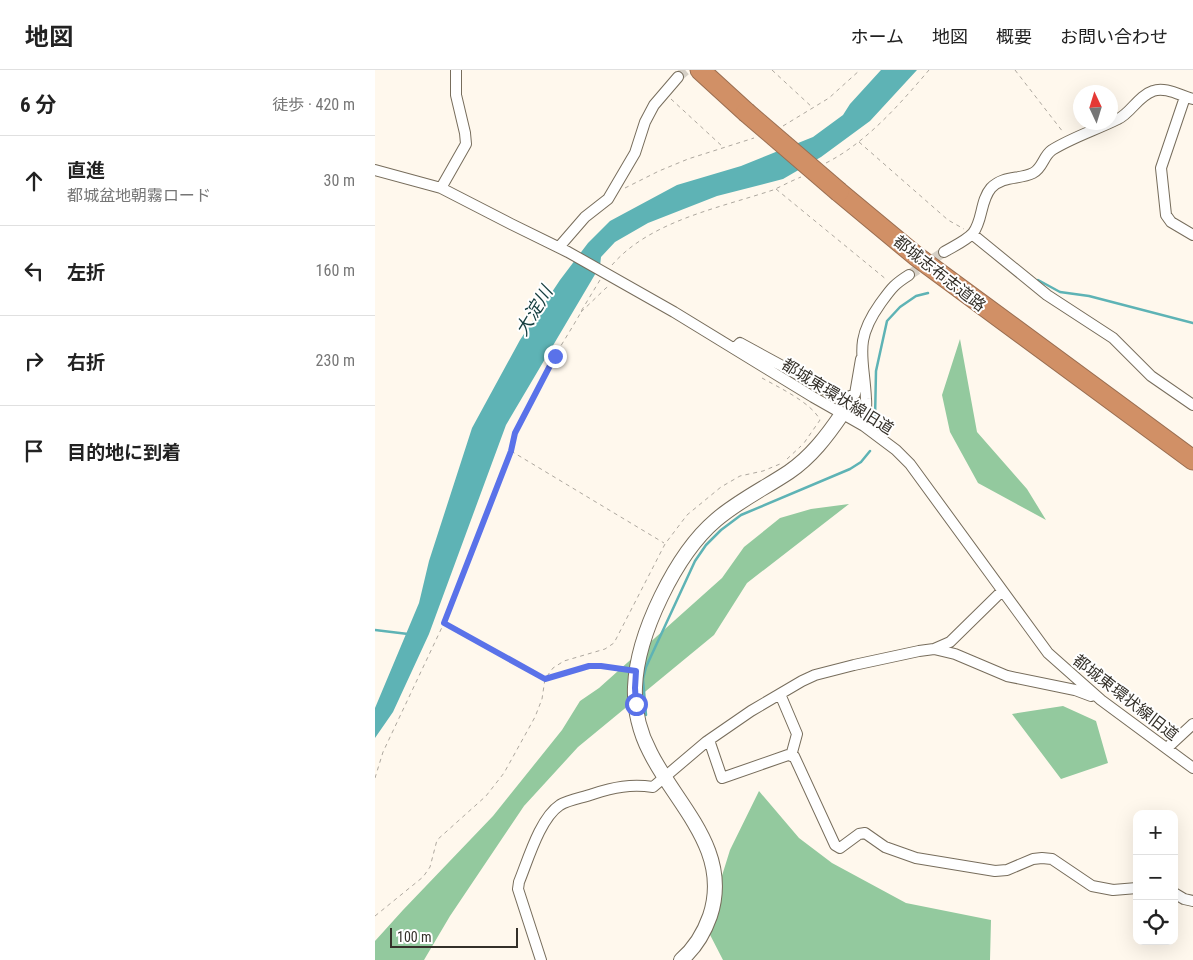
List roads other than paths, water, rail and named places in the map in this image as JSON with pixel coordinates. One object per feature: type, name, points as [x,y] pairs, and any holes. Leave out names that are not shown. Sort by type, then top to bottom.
[{"type":"highway","name":"都城志布志道路","points":[[700,70],[746,112],[916,256],[1155,433]]},
{"type":"highway","points":[[1155,433],[1193,455]]},
{"type":"highway","points":[[1155,433],[1193,461]]},
{"type":"street","points":[[441,188],[466,144],[456,95],[456,70]]},
{"type":"street","points":[[563,249],[585,217],[608,199],[635,153],[645,122],[654,105],[678,77]]},
{"type":"street","points":[[944,252],[972,234],[985,196],[991,188],[1005,180],[1031,174],[1037,170],[1050,151],[1120,118],[1136,102],[1152,91],[1167,90],[1189,98],[1161,168],[1166,214],[1171,222],[1193,235]]},
{"type":"street","name":"都城東環状線旧道","points":[[375,170],[441,188],[563,249],[735,348],[864,426],[896,450],[910,464],[1048,653],[1101,700],[1193,768]]},
{"type":"street","points":[[972,234],[1047,295],[1113,338],[1151,376],[1193,405]]},
{"type":"street","points":[[735,348],[740,342],[843,399],[855,394],[867,326],[894,285],[909,275]]},
{"type":"street","points":[[861,358],[866,400],[864,426]]},
{"type":"street","points":[[681,960],[699,939],[706,925],[714,895],[714,871],[704,839],[650,753],[639,728],[635,688],[639,656],[648,630],[674,572],[693,544],[715,520],[790,471],[810,455],[827,436],[842,414]]},
{"type":"street","points":[[541,960],[518,889],[519,882],[547,819],[559,805],[624,786],[653,787],[709,740],[751,711],[780,694],[815,675],[853,664],[934,649],[950,642],[1003,591]]},
{"type":"street","points":[[934,649],[955,654],[1007,676],[1075,690],[1101,700]]},
{"type":"street","points":[[780,694],[797,734],[791,756]]},
{"type":"street","points":[[1167,748],[1193,724]]},
{"type":"street","points":[[709,740],[722,778],[788,756],[794,756],[835,845],[840,848],[859,834],[865,834],[885,847],[917,858],[995,871],[1007,870],[1033,859],[1052,859],[1092,886],[1113,890],[1133,888]]},
{"type":"street","points":[[1178,895],[1184,899],[1193,900]]},
{"type":"water","points":[[881,70],[917,70],[870,121],[821,157],[783,179],[717,196],[648,223],[615,242],[601,257],[600,266],[506,425],[429,634],[393,712],[375,738],[375,708],[419,603],[429,561],[472,428],[520,340],[560,280],[588,243],[610,221],[677,185],[741,166],[813,137],[843,115],[850,104]]},
{"type":"waterway","points":[[1038,280],[1060,292],[1089,296],[1193,323]]},
{"type":"waterway","points":[[875,419],[876,371],[887,321],[900,307],[916,296],[928,293]]},
{"type":"waterway","points":[[646,715],[643,679],[646,667],[695,561],[706,545],[721,530],[741,515],[850,469],[861,462],[870,451]]},
{"type":"waterway","points":[[375,630],[408,634]]},
{"type":"tunnel","points":[[678,77],[686,70]]},
{"type":"tunnel","points":[[909,275],[944,252]]},
{"type":"water label","name":"大淀川","points":[[534,311]]}]
